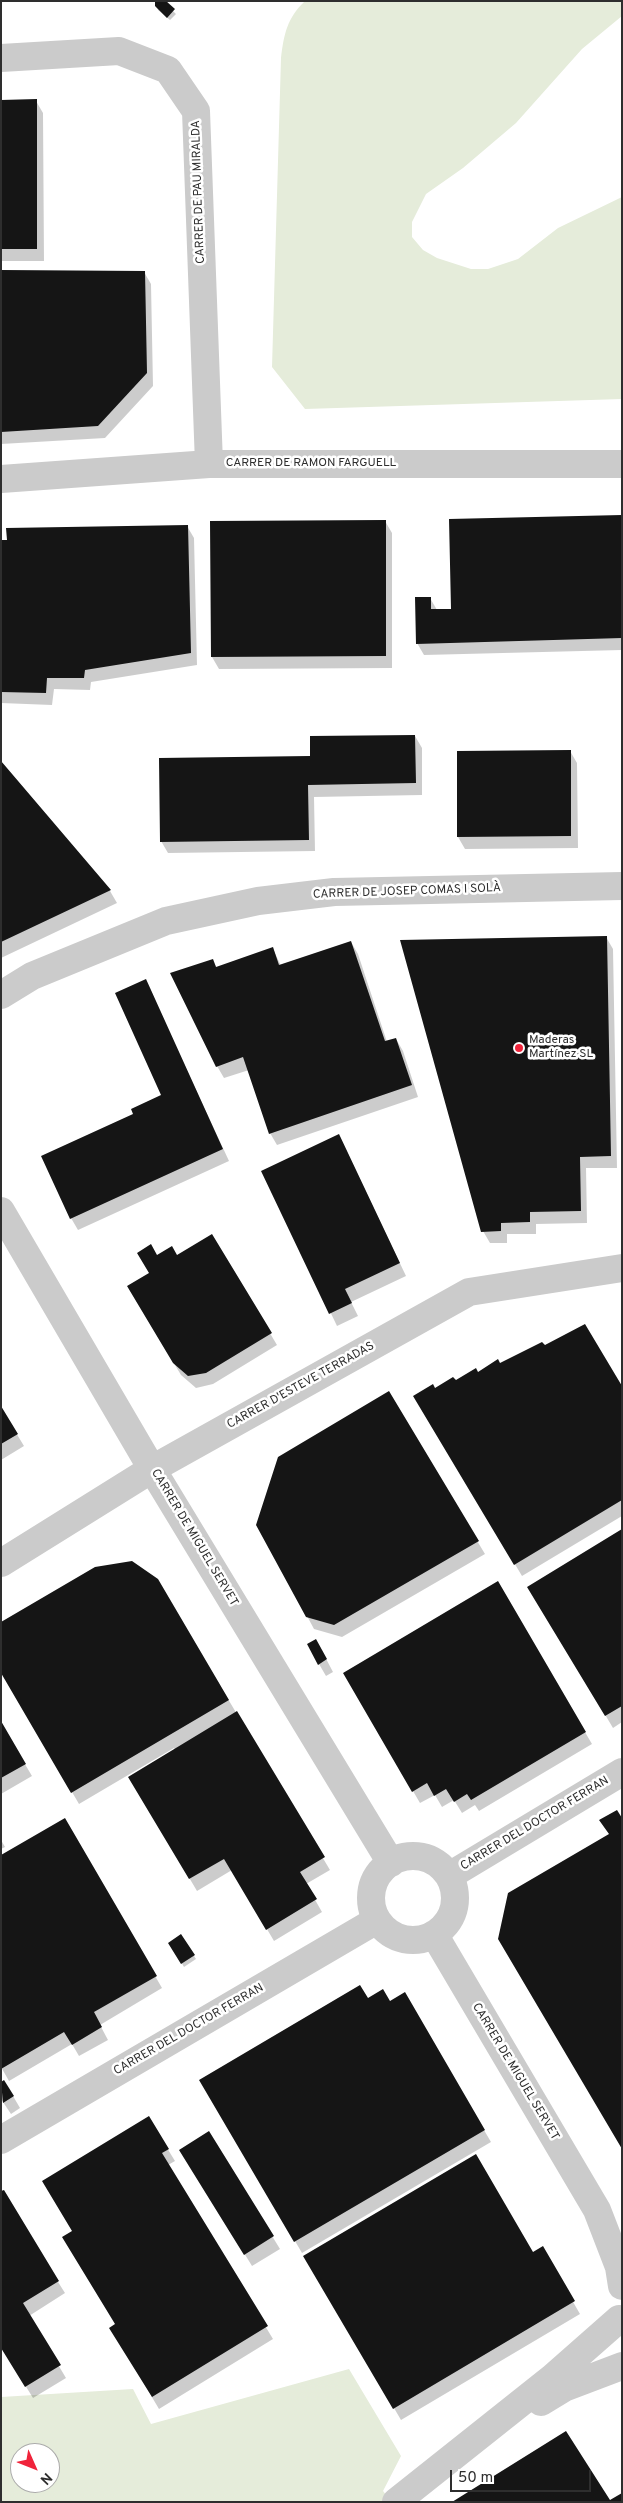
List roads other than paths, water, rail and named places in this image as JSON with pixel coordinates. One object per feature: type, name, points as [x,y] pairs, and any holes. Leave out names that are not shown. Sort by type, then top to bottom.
[{"type":"street","name":"CARRER DE PAU MIRALDA","points":[[1,58],[120,51],[168,70],[196,111],[209,464]]},
{"type":"street","name":"CARRER DE RAMON FARGUELL","points":[[1,479],[209,464],[622,464]]},
{"type":"street","name":"CARRER DE JOSEP COMAS I SOLÀ","points":[[1,995],[32,976],[166,921],[258,901],[334,892],[622,886]]},
{"type":"street","name":"CARRER DE MIGUEL SERVET","points":[[1,1211],[152,1469],[391,1862]]},
{"type":"street","name":"CARRER D'ESTEVE TERRADAS","points":[[1,1563],[152,1469],[469,1292],[622,1268]]},
{"type":"street","name":"CARRER DEL DOCTOR FERRAN","points":[[449,1876],[622,1772]]},
{"type":"street","points":[[409,1856],[425,1858],[442,1867],[449,1876],[454,1887],[454,1907],[448,1921],[434,1934],[418,1940],[402,1939],[388,1931],[377,1920],[371,1901],[372,1886],[380,1873],[391,1862],[409,1856]]},
{"type":"street","name":"CARRER DEL DOCTOR FERRAN","points":[[1,2140],[377,1920]]},
{"type":"street","name":"CARRER DE MIGUEL SERVET","points":[[434,1934],[597,2210],[619,2267],[622,2286]]},
{"type":"street","name":"CARRER DE MIGUEL SERVET","points":[[597,2210],[622,2232]]},
{"type":"street","points":[[396,2502],[552,2378],[621,2317]]},
{"type":"street","points":[[467,2447],[564,2388],[622,2366]]},
{"type":"place","name":"Maderas Martínez SL","points":[[519,1048]]}]
